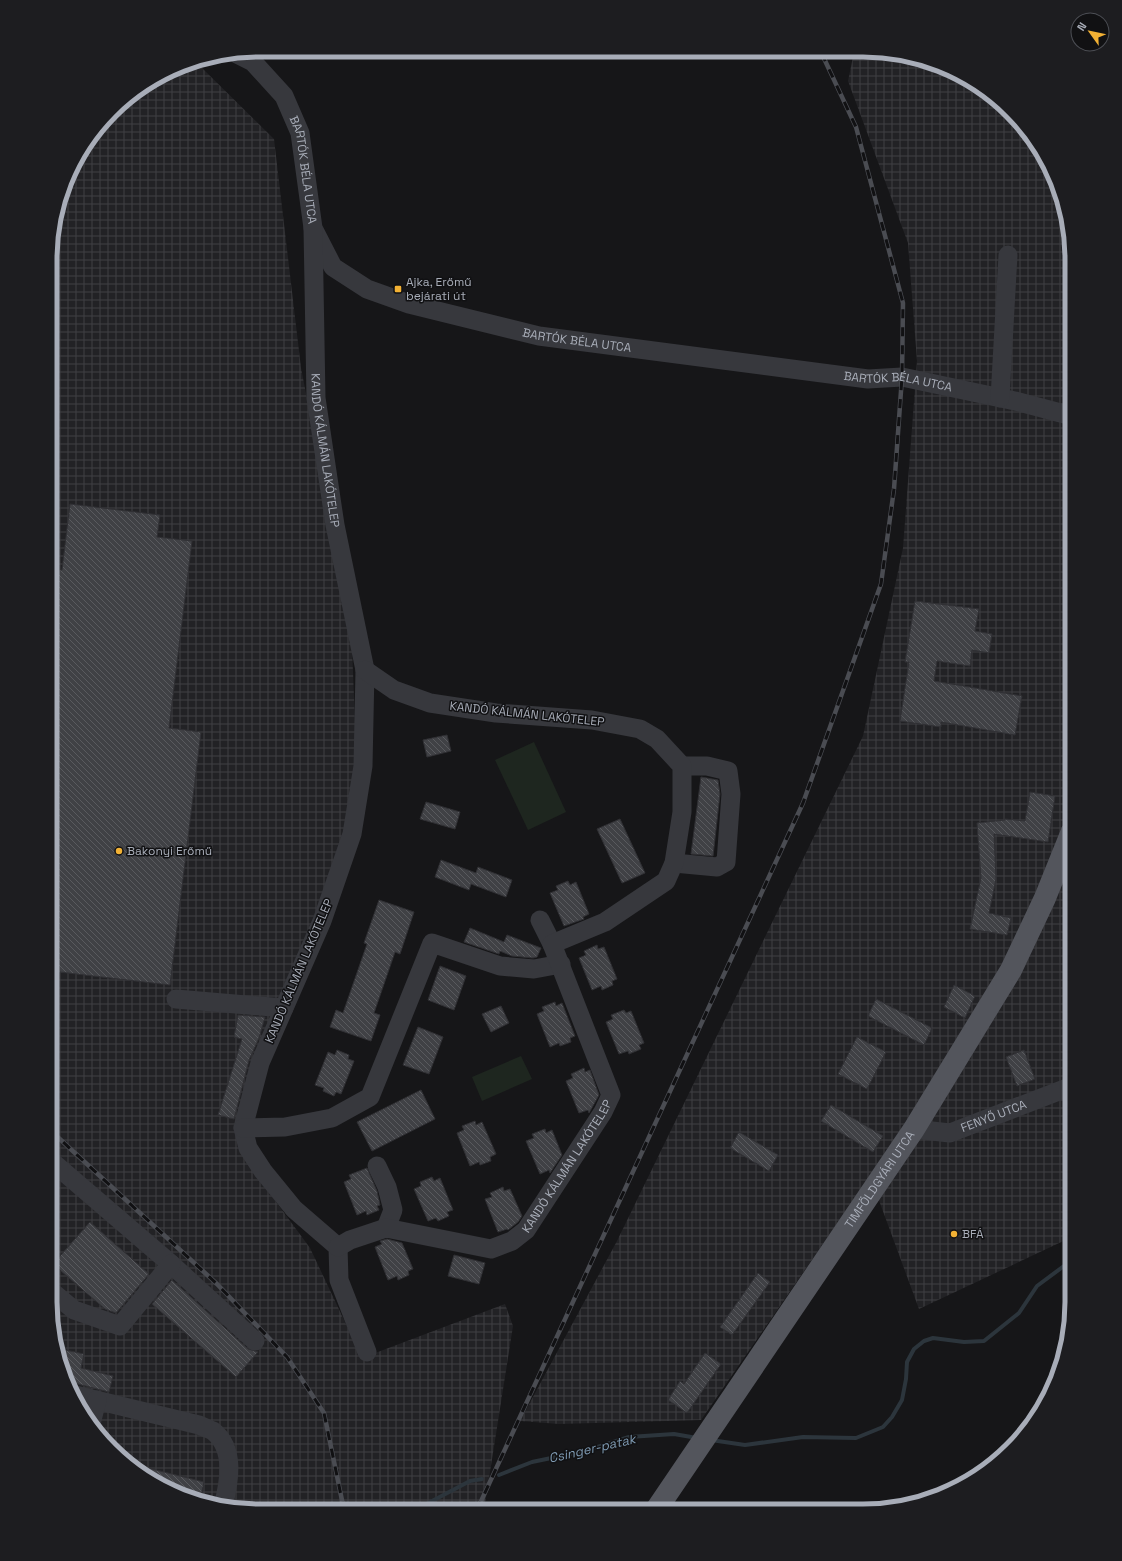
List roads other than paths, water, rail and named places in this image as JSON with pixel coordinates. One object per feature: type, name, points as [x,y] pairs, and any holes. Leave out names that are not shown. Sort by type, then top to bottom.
[{"type":"main road","name":"TIMFÖLDGYÁRI UTCA","points":[[660,1504],[914,1129],[1011,970],[1045,898],[1065,848]]},
{"type":"street","name":"BARTÓK BÉLA UTCA","points":[[243,57],[253,62],[284,96],[300,132],[313,228],[333,267],[367,289],[409,304],[467,319],[554,338],[868,379],[902,377],[1000,398],[1065,414]]},
{"type":"street","name":"KANDÓ KÁLMÁN LAKÓTELEP","points":[[313,228],[316,398],[335,525],[365,670],[363,766],[352,834],[322,921],[260,1063],[243,1128],[248,1148],[294,1209],[338,1247],[350,1240],[386,1228],[491,1249],[512,1241],[526,1230],[603,1112],[611,1094],[561,964],[540,920]]},
{"type":"street","points":[[1000,398],[1008,255]]},
{"type":"street","name":"KANDÓ KÁLMÁN LAKÓTELEP","points":[[365,670],[394,690],[430,704],[496,713],[592,720],[640,729],[657,738],[682,766]]},
{"type":"street","points":[[552,944],[605,922],[642,899],[666,881],[674,864],[682,812],[682,766],[707,766],[728,771],[731,794],[726,862],[717,867],[674,864]]},
{"type":"street","points":[[243,1128],[284,1127],[332,1118],[370,1097],[432,943],[500,966],[534,969],[561,964]]},
{"type":"street","points":[[176,999],[284,1008]]},
{"type":"street","name":"FENYŐ UTCA","points":[[914,1129],[950,1133],[1065,1089]]},
{"type":"street","points":[[57,1166],[171,1264],[255,1341]]},
{"type":"street","points":[[377,1166],[387,1187],[393,1210],[386,1228]]},
{"type":"street","points":[[338,1247],[339,1280],[367,1352]]},
{"type":"street","points":[[57,1296],[74,1310],[120,1326],[171,1264]]},
{"type":"street","points":[[80,1396],[199,1425],[213,1431],[221,1440],[227,1452],[229,1469],[228,1488],[225,1501]]},
{"type":"street","points":[[93,1417],[97,1400]]},
{"type":"waterway","name":"Csinger-patak","points":[[711,1440],[745,1445],[803,1437],[856,1438],[883,1427],[892,1417],[902,1400],[906,1379],[907,1362],[914,1349],[924,1341],[933,1338],[964,1342],[984,1341],[1019,1313],[1037,1286],[1065,1265]]},
{"type":"waterway","name":"Csinger-patak","points":[[499,1475],[532,1462],[585,1451],[629,1437],[674,1434],[697,1438]]},
{"type":"waterway","name":"Csinger-patak","points":[[426,1504],[470,1481],[482,1479]]},
{"type":"railway","points":[[480,1504],[803,803],[881,584],[894,489],[902,377],[903,303],[856,127],[823,57]]},
{"type":"railway","points":[[57,1136],[217,1284],[287,1357],[324,1413],[343,1504]]},
{"type":"place","name":"Ajka, Erőmű bejárati út","points":[[398,289]]},
{"type":"place","name":"Bakonyi Erőmű","points":[[119,851]]},
{"type":"place","name":"BFÁ","points":[[954,1234]]}]
